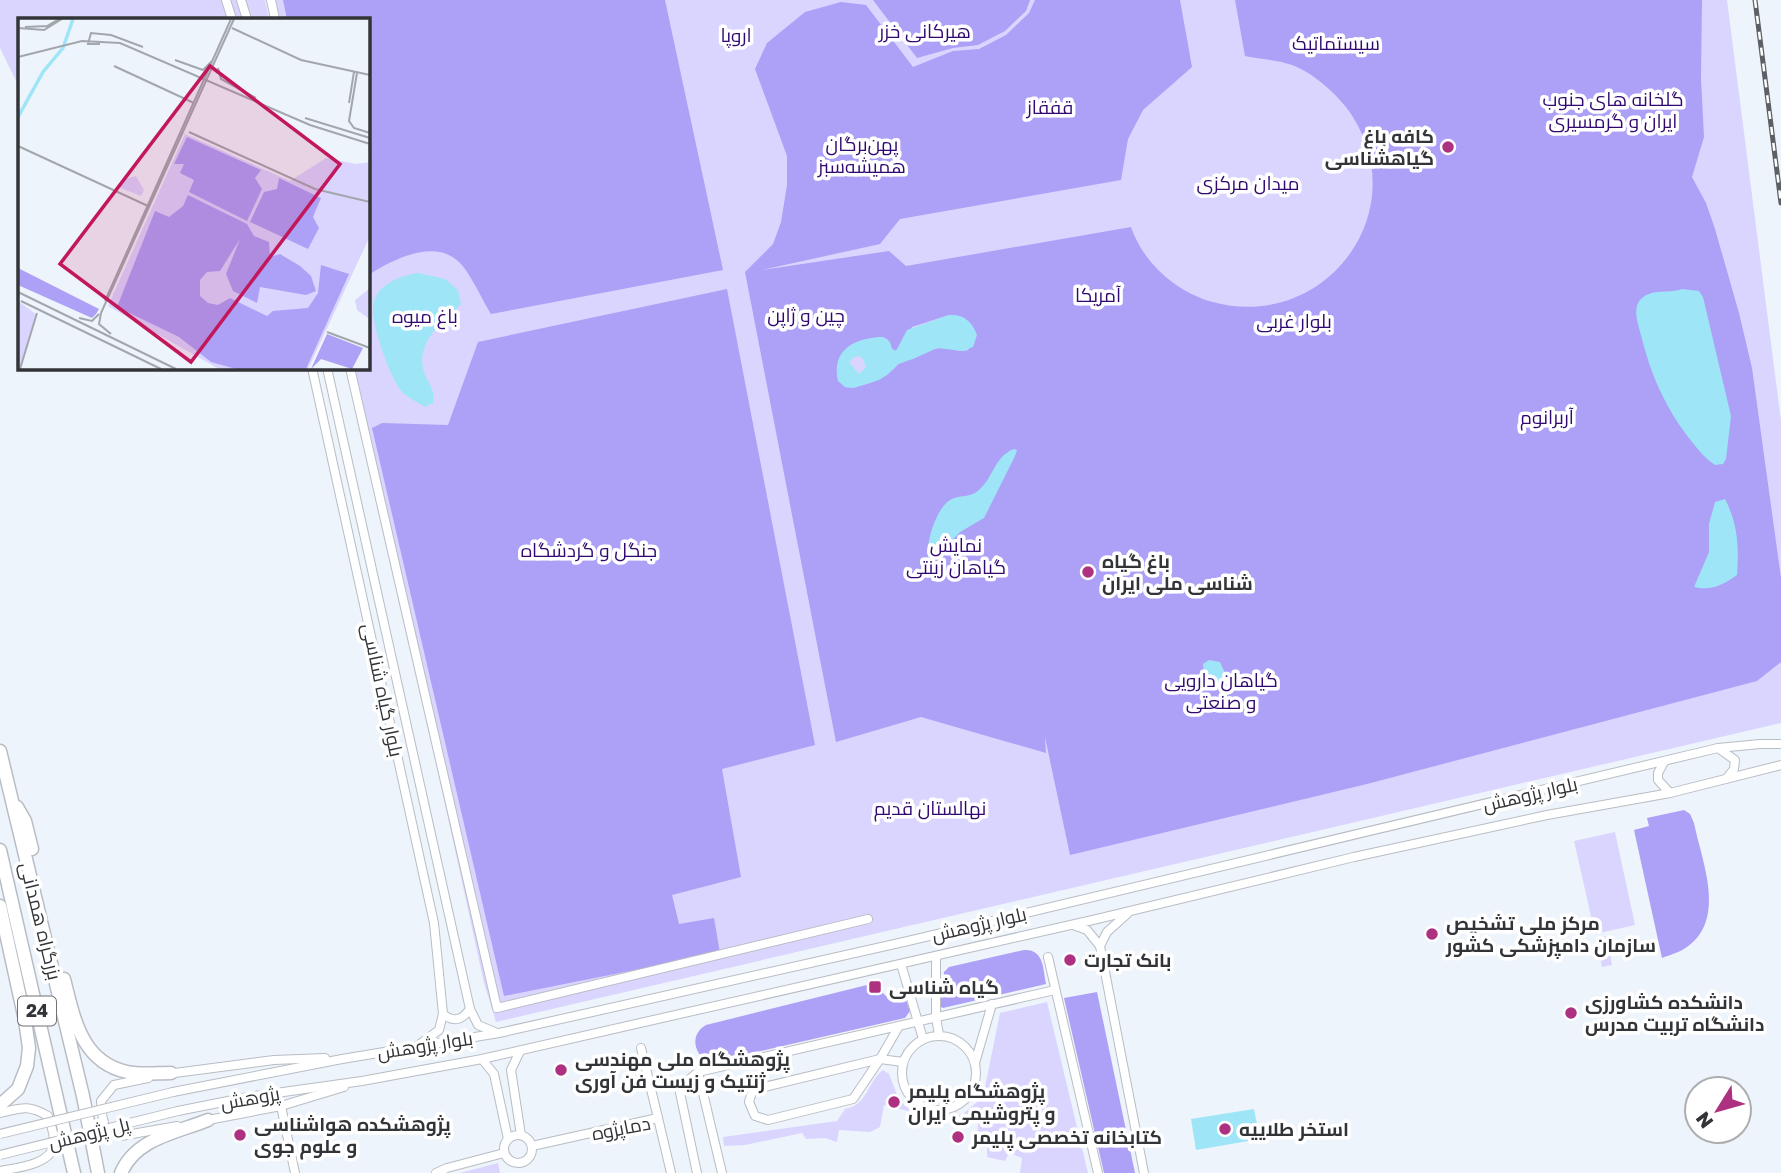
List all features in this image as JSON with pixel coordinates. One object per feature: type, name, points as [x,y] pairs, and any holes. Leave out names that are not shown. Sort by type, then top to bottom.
[{"type":"highway","name":"بزرگراه همدانی","points":[[0,751],[83,1096],[98,1173]]},
{"type":"highway","points":[[8,792],[25,821],[79,1033],[93,1055],[119,1069],[130,1072],[171,1073]]},
{"type":"highway","name":"بزرگراه همدانی","points":[[0,850],[74,1173]]},
{"type":"highway","points":[[0,906],[29,1048],[27,1066],[18,1089],[0,1105]]},
{"type":"highway","points":[[121,1173],[125,1163],[143,1145],[208,1120]]},
{"type":"street","points":[[226,0],[232,18]]},
{"type":"street","points":[[241,0],[247,18]]},
{"type":"street","points":[[271,0],[275,18]]},
{"type":"street","name":"بلوار گیاه شناسی","points":[[312,369],[433,923],[443,1014]]},
{"type":"street","name":"بلوار گیاه شناسی","points":[[327,369],[470,1009]]},
{"type":"street","points":[[351,369],[498,1008],[868,919]]},
{"type":"street","name":"بلوار پژوهش","points":[[173,1092],[342,1059],[499,1033],[908,941],[1718,748],[1781,744]]},
{"type":"street","points":[[1718,748],[1735,760],[1734,769],[1726,779]]},
{"type":"street","points":[[1664,762],[1658,773],[1658,780],[1670,793]]},
{"type":"street","name":"بلوار پژوهش","points":[[323,1086],[520,1051],[1132,911],[1354,857],[1534,817],[1670,793],[1781,765]]},
{"type":"street","points":[[1100,946],[1107,932],[1132,911]]},
{"type":"street","points":[[1072,924],[1087,930],[1100,946],[1144,1173]]},
{"type":"street","points":[[936,956],[936,1017],[939,1035]]},
{"type":"street","points":[[1048,957],[1098,1173]]},
{"type":"street","points":[[901,964],[923,1040]]},
{"type":"street","points":[[697,1173],[679,1088],[698,1072],[1055,990]]},
{"type":"street","points":[[975,1063],[992,1004]]},
{"type":"street","points":[[413,1048],[439,1030],[443,1014],[449,1019],[457,1020],[464,1017],[470,1009],[478,1025],[499,1033]]},
{"type":"street","points":[[899,1026],[880,1059],[853,1099],[768,1120],[755,1116],[749,1102],[752,1092],[760,1088],[880,1059],[903,1062]]},
{"type":"street","points":[[939,1035],[951,1038],[962,1043],[975,1063],[973,1088],[967,1098],[957,1106],[933,1110],[920,1105],[904,1087],[903,1062],[908,1051],[923,1040],[939,1035]]},
{"type":"street","points":[[641,1048],[658,1118]]},
{"type":"street","points":[[520,1051],[511,1070],[521,1135],[530,1141],[532,1151],[528,1160],[519,1164],[509,1161],[504,1153],[508,1139],[521,1135]]},
{"type":"street","points":[[342,1059],[274,1060],[171,1073],[114,1085],[101,1101],[103,1124],[111,1134],[121,1136],[281,1106],[362,1081]]},
{"type":"street","points":[[482,1059],[494,1074],[508,1139]]},
{"type":"street","points":[[698,1072],[722,1173]]},
{"type":"street","name":"پژوهش","points":[[178,1111],[323,1086]]},
{"type":"street","name":"پل پژوهش","points":[[0,1134],[173,1092]]},
{"type":"street","points":[[281,1106],[295,1173]]},
{"type":"street","points":[[0,1113],[26,1107],[48,1116],[54,1144],[48,1156],[40,1161],[0,1171]]},
{"type":"street","name":"پل پژوهش","points":[[0,1155],[178,1111]]},
{"type":"street","name":"دماپژوه","points":[[532,1146],[658,1118],[671,1173]]},
{"type":"street","points":[[436,1173],[504,1153]]},
{"type":"green space","points":[[0,0],[265,0],[269,18],[18,18],[18,85],[0,48]]},
{"type":"green space","name":"باغ گیاه‌ شناسی ملی ایران","points":[[270,0],[1727,0],[1781,421],[1781,723],[496,1022],[484,983],[350,369],[369,369],[369,18],[274,18]]},
{"type":"green space","points":[[283,0],[665,0],[723,270],[491,314],[467,272],[449,255],[438,252],[413,254],[369,274],[369,18],[287,18]]},
{"type":"green space","name":"هیرکانی خزر","points":[[873,0],[1030,0],[1026,11],[1005,31],[978,45],[953,48],[917,58]]},
{"type":"green space","points":[[1035,0],[1180,0],[1192,67],[1143,110],[1128,139],[1121,180],[900,219],[880,244],[762,270],[889,251],[906,266],[1131,227],[1143,252],[1161,273],[1196,296],[1209,301],[1252,307],[1290,299],[1324,281],[1350,254],[1366,221],[1373,184],[1366,145],[1346,107],[1315,77],[1287,63],[1245,56],[1235,0],[1702,0],[1701,79],[1704,137],[1692,177],[1706,203],[1715,229],[1752,368],[1781,578],[1781,662],[1757,681],[1367,784],[1070,855],[1045,737],[1046,753],[921,717],[836,742],[745,272],[773,244],[781,222],[787,185],[787,156],[755,69],[767,43],[805,12],[841,2],[866,5],[913,67],[953,51],[979,49],[1006,35],[1029,13]],"holes":[[[949,315],[964,318],[975,331],[968,350],[931,350],[898,364],[881,378],[859,386],[845,387],[837,376],[841,358],[856,342],[883,337],[896,351],[912,327]]]},
{"type":"green space","name":"جنگل و گردشگاه","points":[[727,289],[815,745],[722,769],[741,877],[672,895],[679,924],[714,918],[720,953],[504,996],[372,428],[382,423],[448,425],[478,342]]},
{"type":"green space","points":[[1684,810],[1690,814],[1694,823],[1706,872],[1709,906],[1699,935],[1684,949],[1662,958],[1634,830],[1649,826],[1647,818]]},
{"type":"green space","points":[[1615,832],[1635,925],[1595,934],[1574,841]]},
{"type":"green space","points":[[1607,936],[1612,965],[1602,967],[1596,938]]},
{"type":"green space","points":[[1024,950],[1039,956],[1046,984],[943,1008],[939,1006],[938,994],[943,992],[944,972],[949,967]]},
{"type":"green space","points":[[875,983],[893,1002],[906,1000],[910,1011],[905,1018],[709,1063],[697,1050],[697,1034],[706,1025]]},
{"type":"green space","points":[[1097,992],[1135,1173],[1104,1173],[1064,998]]},
{"type":"green space","points":[[1047,1002],[1088,1173],[1020,1173],[1022,1158],[1009,1153],[1005,1161],[987,1157],[987,1148],[976,1148],[978,1124],[952,1117],[963,1114],[983,1097],[1000,1013]]},
{"type":"green space","points":[[883,1070],[889,1074],[899,1100],[912,1112],[884,1105],[880,1127],[870,1132],[839,1130],[837,1142],[825,1138],[806,1139],[802,1133],[745,1145],[724,1146],[723,1137],[837,1121],[845,1109],[853,1107],[863,1098]]},
{"type":"green space","points":[[498,1163],[500,1173],[460,1173]]},
{"type":"water","points":[[418,273],[445,279],[458,290],[461,304],[437,327],[425,345],[423,365],[432,390],[433,403],[425,407],[404,394],[397,385],[382,351],[373,314],[375,298],[384,287],[404,276]]},
{"type":"water","points":[[1682,289],[1699,291],[1703,297],[1731,416],[1726,459],[1723,464],[1715,465],[1706,457],[1674,417],[1655,378],[1637,321],[1638,303],[1645,296]]},
{"type":"water","points":[[954,315],[966,319],[977,335],[973,347],[963,351],[937,348],[898,364],[879,380],[854,388],[845,387],[838,381],[838,361],[847,347],[863,340],[883,337],[896,351],[907,330]],"holes":[[[854,357],[863,359],[866,367],[859,374],[849,362]]]},
{"type":"water","points":[[1014,449],[1017,450],[1015,456],[984,518],[960,532],[942,551],[937,550],[936,558],[929,559],[930,536],[936,518],[945,504],[954,498],[976,492],[985,484],[1002,457]]},
{"type":"water","points":[[1725,499],[1737,536],[1737,575],[1717,586],[1694,587],[1709,552],[1709,524],[1715,502]]},
{"type":"water","points":[[1209,660],[1220,662],[1227,678],[1225,689],[1219,696],[1217,683],[1209,682],[1204,674],[1203,664]]},
{"type":"water","name":"استخر طلاییه","points":[[1254,1109],[1260,1139],[1196,1150],[1191,1119]]},
{"type":"railway","points":[[1755,0],[1781,203]]},
{"type":"place","name":"کافه باغ گیاهشناسی","points":[[1448,147]]},
{"type":"place","name":"باغ گیاه‌ شناسی ملی ایران","points":[[1088,572]]},
{"type":"place","name":"مرکز ملی تشخیص سازمان دامپزشکی کشور","points":[[1432,934]]},
{"type":"place","name":"بانک تجارت","points":[[1070,960]]},
{"type":"place","name":"گیاه شناسی","points":[[875,987]]},
{"type":"place","name":"دانشکده کشاورزی دانشگاه تربیت مدرس","points":[[1571,1013]]},
{"type":"place","name":"پژوهشگاه ملی مهندسی ژنتیک و زیست فن آوری","points":[[561,1070]]},
{"type":"place","name":"پژوهشگاه پلیمر و پتروشیمی ایران","points":[[894,1102]]},
{"type":"place","name":"استخر طلاییه","points":[[1225,1129]]},
{"type":"place","name":"پژوهشکده هواشناسی و علوم جوی","points":[[240,1135]]},
{"type":"place","name":"کتابخانه تخصصی پلیمر","points":[[958,1137]]},
{"type":"park label","name":"اروپا","points":[[736,35]]},
{"type":"park label","name":"سیستماتیک","points":[[1336,43]]},
{"type":"park label","name":"قفقاز","points":[[1050,107]]},
{"type":"park label","name":"گلخانه های جنوب ایران و گرمسیری","points":[[1613,110]]},
{"type":"park label","name":"پهن‌برگان همیشه‌سبز","points":[[862,155]]},
{"type":"park label","name":"میدان مرکزی","points":[[1248,183]]},
{"type":"park label","name":"آمریکا","points":[[1098,295]]},
{"type":"park label","name":"چین و ژاپن","points":[[806,315]]},
{"type":"park label","name":"باغ میوه","points":[[425,316]]},
{"type":"park label","name":"بلوار غربی","points":[[1294,321]]},
{"type":"park label","name":"آربرانوم","points":[[1547,417]]},
{"type":"park label","name":"نمایش گیاهان زینتی","points":[[956,556]]},
{"type":"park label","name":"گیاهان دارویی و صنعتی","points":[[1221,691]]},
{"type":"park label","name":"نهالستان قدیم","points":[[930,808]]}]
